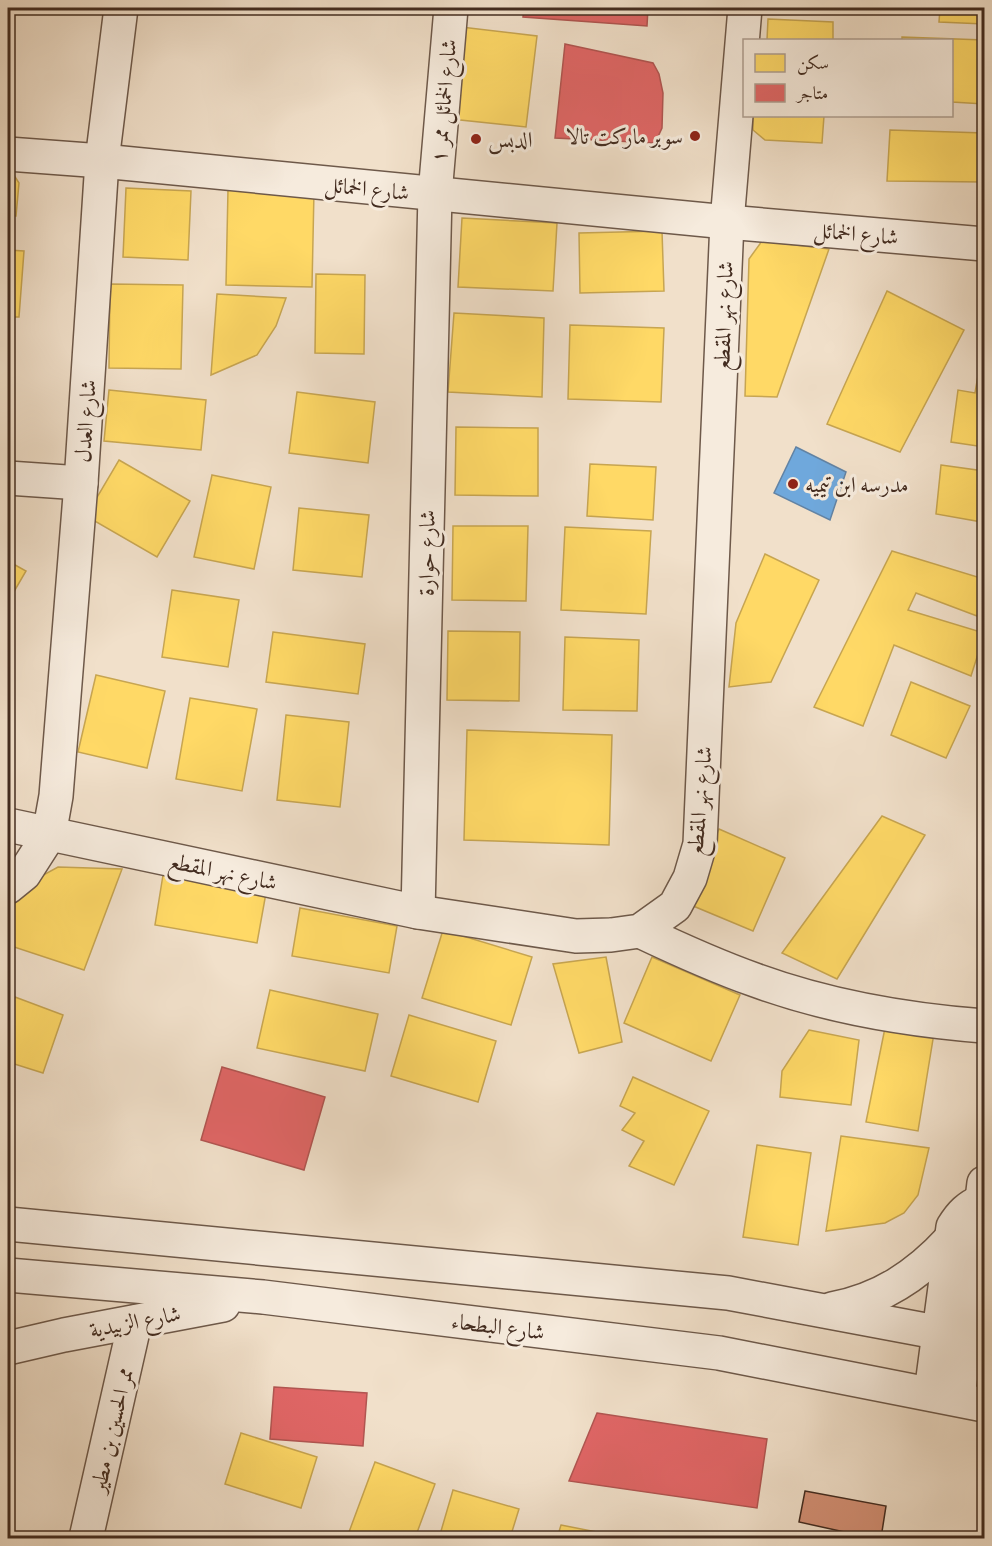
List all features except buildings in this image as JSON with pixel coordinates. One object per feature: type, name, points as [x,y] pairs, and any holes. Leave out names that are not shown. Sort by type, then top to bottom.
[{"type":"street","name":"شارع العدل","points":[[49,835],[56,796],[81,483],[102,161],[121,8]]},
{"type":"street","name":"شارع الخمائل ممر ١","points":[[435,194],[451,8]]},
{"type":"street","points":[[727,222],[745,8]]},
{"type":"street","name":"شارع الخمائل","points":[[8,154],[984,244]]},
{"type":"street","name":"شارع حوارة","points":[[418,912],[435,194]]},
{"type":"street","name":"شارع نهر المقطع","points":[[8,825],[418,912],[576,936],[640,931],[675,906],[690,878],[700,844],[727,222]]},
{"type":"street","points":[[8,478],[81,483]]},
{"type":"street","points":[[8,887],[24,874],[49,835]]},
{"type":"street","points":[[640,931],[697,958],[756,981],[815,999],[877,1013],[939,1023],[984,1026]]},
{"type":"street","points":[[963,1336],[950,1240],[953,1227],[960,1215],[983,1192]]},
{"type":"street","points":[[958,1399],[963,1336],[983,1192]]},
{"type":"street","points":[[8,1224],[728,1293],[963,1336]]},
{"type":"street","points":[[825,1310],[849,1306],[894,1287],[915,1274],[950,1240]]},
{"type":"street","name":"شارع البطحاء","points":[[8,1275],[263,1297],[718,1353],[958,1399]]},
{"type":"street","name":"شارع الزبيدية","points":[[8,1348],[263,1297]]},
{"type":"street","name":"ممر الحسين بن مطير","points":[[86,1539],[135,1322]]},
{"type":"place","name":"سوبر ماركت تالا","points":[[695,136]]},
{"type":"place","name":"الدبس","points":[[476,139]]},
{"type":"place","name":"مدرسه ابن تيميه","points":[[793,484]]}]
